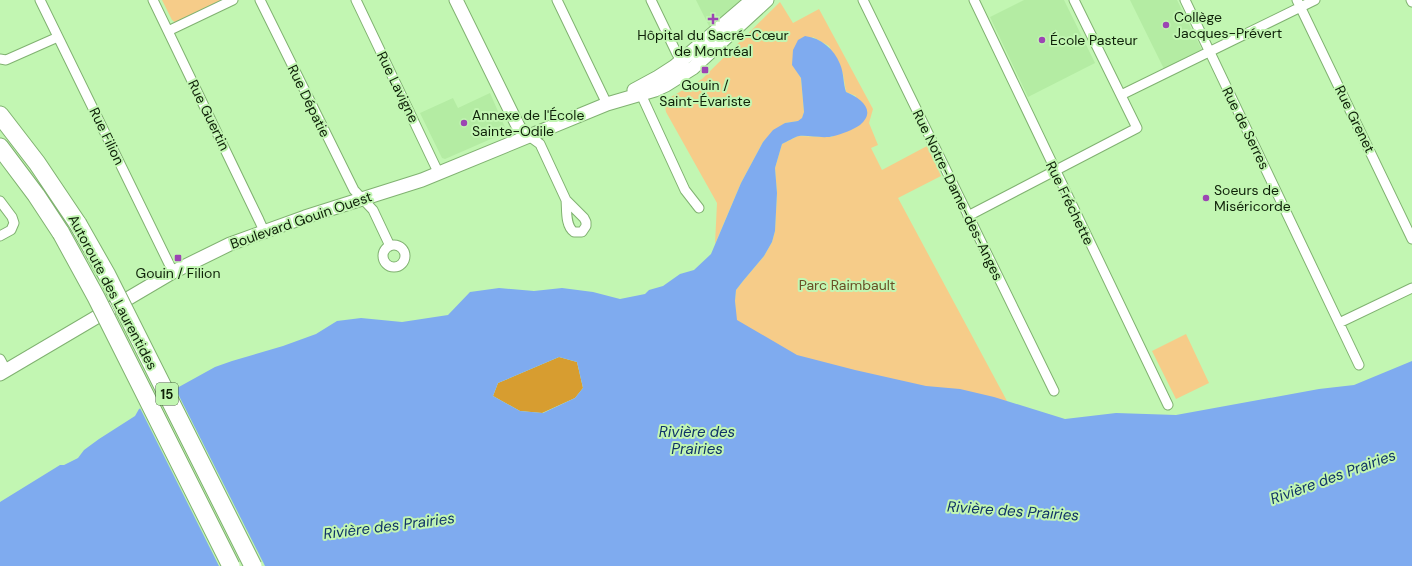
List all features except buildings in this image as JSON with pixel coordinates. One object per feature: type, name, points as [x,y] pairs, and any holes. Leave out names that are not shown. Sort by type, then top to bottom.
[{"type":"highway","name":"Autoroute des Laurentides","points":[[0,115],[38,163],[78,224],[110,282],[253,566]]},
{"type":"highway","name":"Autoroute des Laurentides","points":[[0,147],[36,195],[61,233],[96,297],[231,566]]},
{"type":"street","name":"Rue Filion","points":[[40,0],[173,272]]},
{"type":"street","name":"Rue Guertin","points":[[153,0],[264,231]]},
{"type":"street","points":[[168,31],[233,0]]},
{"type":"street","name":"Rue Dépatie","points":[[260,0],[352,187],[373,210],[390,246]]},
{"type":"street","name":"Rue Lavigne","points":[[356,0],[439,174]]},
{"type":"street","points":[[456,0],[519,128],[540,144],[566,200]]},
{"type":"street","points":[[557,0],[612,102]]},
{"type":"street","points":[[651,0],[685,66]]},
{"type":"street","name":"Boulevard Gouin Ouest","points":[[2,367],[212,252],[264,231],[412,184],[639,91],[658,89],[673,81],[685,66],[752,0]]},
{"type":"street","name":"Boulevard Gouin Ouest","points":[[685,66],[722,43],[767,0]]},
{"type":"street","name":"Rue Notre-Dame-des-Anges","points":[[863,0],[1054,391]]},
{"type":"street","name":"Rue Fréchette","points":[[974,0],[1168,405]]},
{"type":"street","points":[[968,216],[1137,128],[1074,0]]},
{"type":"street","name":"Rue de Serres","points":[[1185,0],[1340,322],[1359,365]]},
{"type":"street","points":[[1121,95],[1160,77],[1299,4],[1315,0]]},
{"type":"street","name":"Rue Grenet","points":[[1299,4],[1412,239]]},
{"type":"street","points":[[0,59],[6,60],[58,36]]},
{"type":"street","points":[[639,91],[685,190],[699,208]]},
{"type":"street","points":[[0,201],[12,217],[14,223],[11,230],[0,236]]},
{"type":"street","points":[[1340,322],[1412,288]]},
{"type":"shaded area","name":"Hôpital du Sacré-Cœur de Montréal","points":[[696,0],[742,0],[710,28]]},
{"type":"shaded area","name":"École Pasteur","points":[[1024,0],[1064,0],[1095,63],[1028,97],[990,17]]},
{"type":"shaded area","name":"Collège Jacques-Prévert","points":[[1130,0],[1177,0],[1202,50],[1164,69]]},
{"type":"shaded area","name":"Annexe de l'École Sainte-Odile","points":[[490,93],[507,132],[445,159],[442,158],[420,113],[453,98],[458,108]]},
{"type":"shaded area","points":[[559,357],[577,362],[583,388],[575,398],[542,413],[520,411],[493,396],[498,383]]},
{"type":"green space","points":[[162,0],[224,0],[176,23],[172,20]]},
{"type":"green space","name":"Parc Raimbault","points":[[780,2],[793,23],[819,9],[873,109],[869,123],[878,145],[871,148],[882,170],[927,146],[941,176],[898,198],[1007,401],[961,398],[795,361],[736,320],[736,290],[764,256],[772,242],[775,231],[777,193],[775,168],[782,144],[798,136],[832,137],[856,96],[846,92],[843,74],[829,46],[813,37],[792,64],[801,78],[804,112],[802,119],[799,121],[785,123],[763,142],[741,183],[715,244],[717,203],[666,112],[664,101],[702,79]]},
{"type":"green space","points":[[1186,334],[1209,383],[1176,399],[1152,351]]},
{"type":"water","name":"Rivière des Prairies","points":[[805,36],[811,37],[822,42],[831,49],[841,67],[846,92],[862,101],[867,110],[867,115],[865,120],[860,125],[840,134],[825,137],[799,136],[782,144],[775,168],[777,193],[775,231],[772,242],[764,256],[736,290],[735,301],[737,320],[797,355],[926,386],[960,389],[994,397],[1065,419],[1116,413],[1176,415],[1319,389],[1354,385],[1412,361],[1412,566],[0,566],[0,502],[60,465],[64,465],[78,458],[84,450],[135,416],[139,409],[215,367],[316,334],[337,321],[361,318],[402,322],[448,315],[470,292],[499,288],[534,291],[562,288],[593,292],[620,299],[645,294],[649,290],[663,286],[680,274],[694,270],[711,254],[741,183],[763,142],[773,130],[785,123],[798,121],[802,118],[804,112],[801,78],[792,65],[793,50],[798,40]],"holes":[[[559,357],[577,362],[583,388],[575,398],[543,413],[520,411],[493,396],[498,383]]]},
{"type":"pier","points":[[175,388],[265,566],[219,566],[139,406]]},
{"type":"place","name":"Hôpital du Sacré-Cœur de Montréal","points":[[713,19]]},
{"type":"place","name":"Collège Jacques-Prévert","points":[[1166,25]]},
{"type":"place","name":"École Pasteur","points":[[1042,40]]},
{"type":"place","name":"Gouin / Saint-Évariste","points":[[705,70]]},
{"type":"place","name":"Annexe de l'École Sainte-Odile","points":[[464,123]]},
{"type":"place","name":"Soeurs de Miséricorde","points":[[1206,198]]},
{"type":"place","name":"Gouin / Filion","points":[[178,258]]}]
